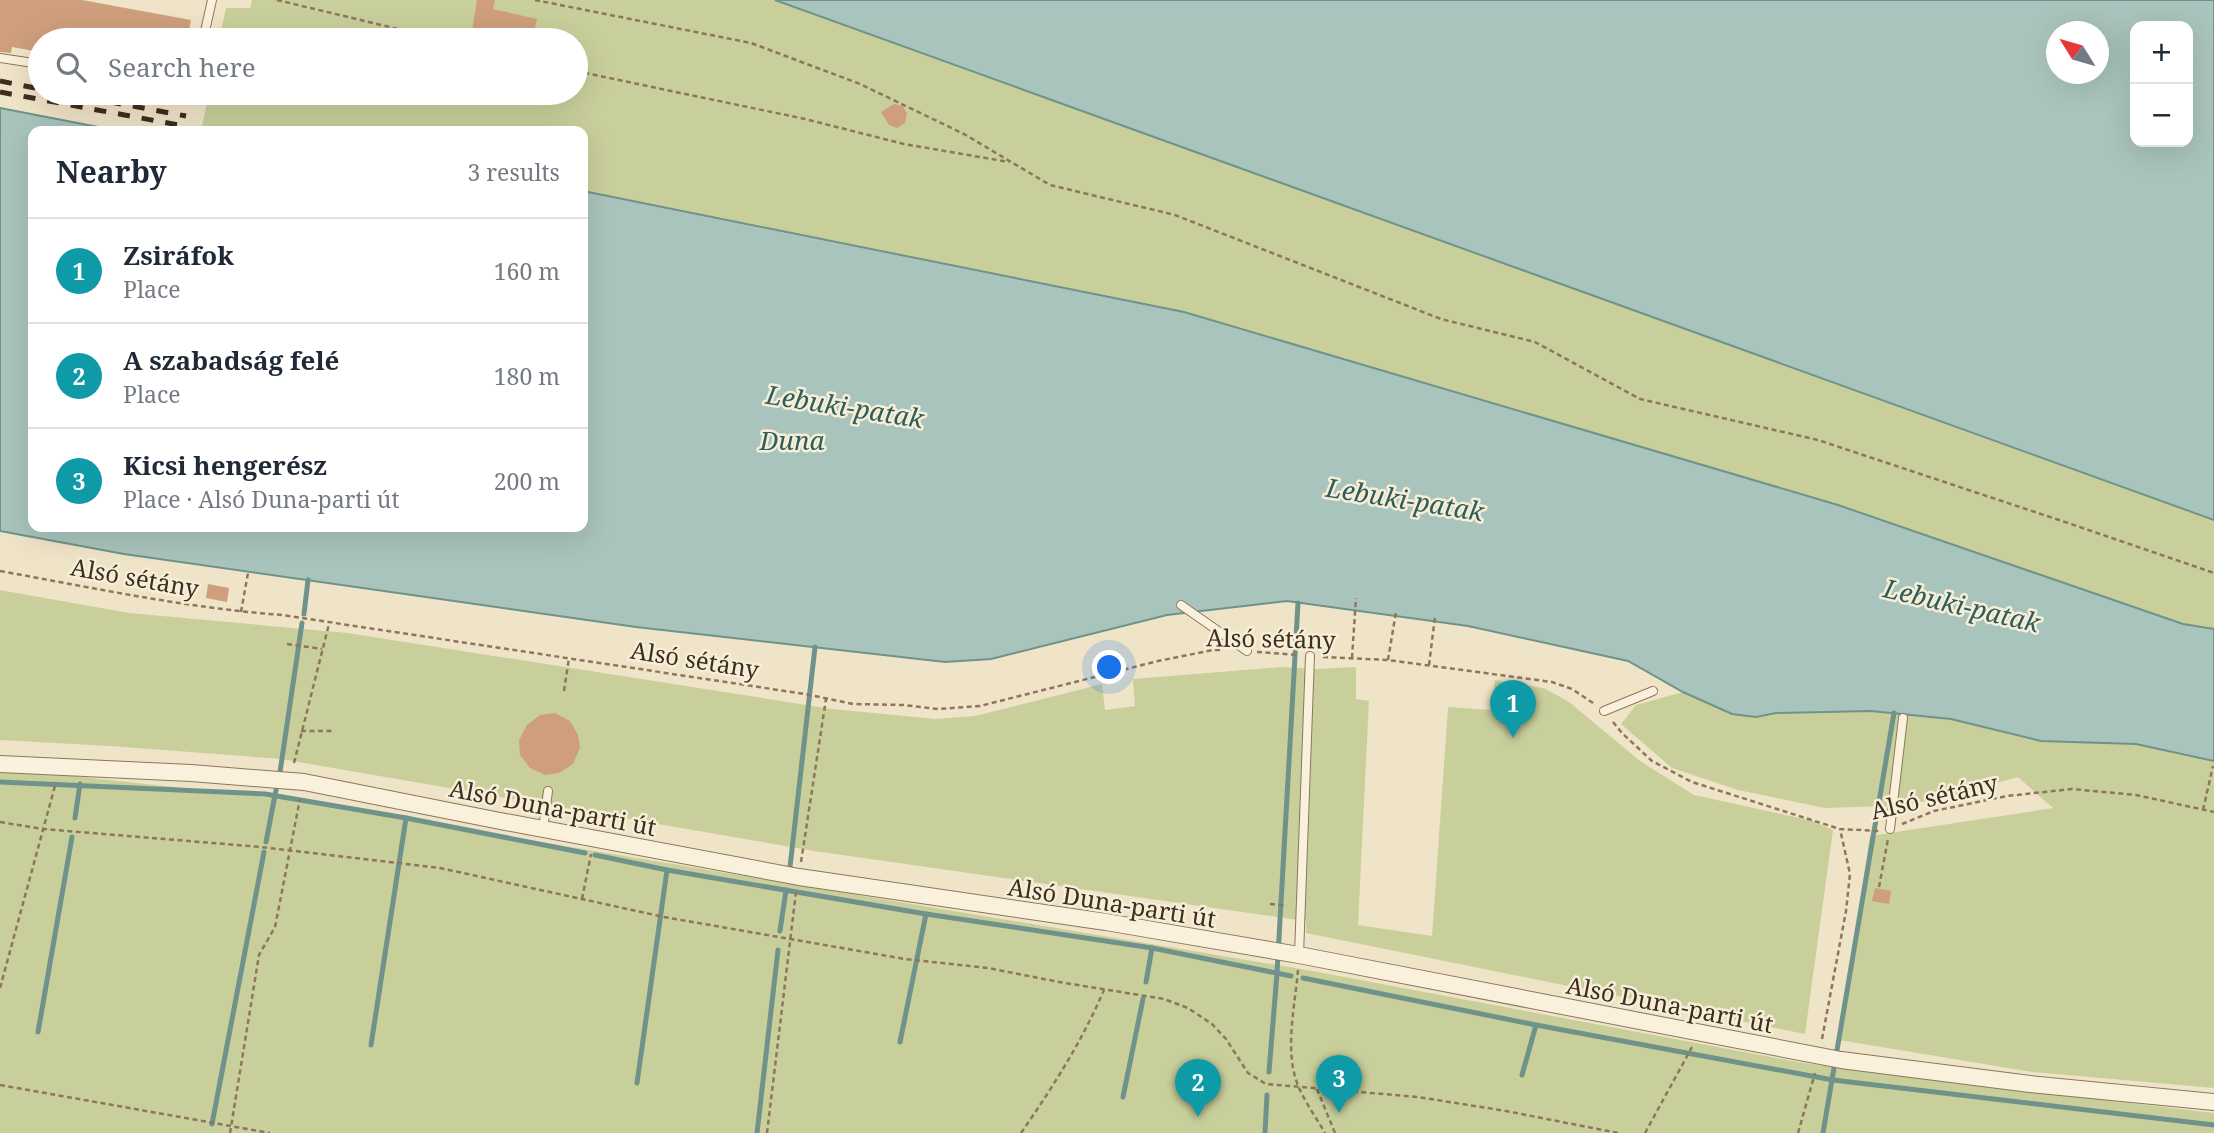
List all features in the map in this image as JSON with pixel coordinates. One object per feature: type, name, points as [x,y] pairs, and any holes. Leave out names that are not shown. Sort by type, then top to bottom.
[{"type":"street","name":"Alsó Duna-parti út","points":[[0,764],[290,780],[799,877],[1093,920],[1285,953],[1830,1059],[2030,1084],[2214,1102]]},
{"type":"lane","points":[[206,28],[212,0]]},
{"type":"lane","points":[[0,58],[28,62]]},
{"type":"lane","points":[[1181,605],[1247,651]]},
{"type":"lane","points":[[1285,953],[1310,656]]},
{"type":"lane","points":[[1604,711],[1653,691]]},
{"type":"lane","points":[[1890,829],[1903,718]]},
{"type":"lane","points":[[543,829],[548,791]]},
{"type":"path","points":[[277,0],[394,28]]},
{"type":"path","points":[[535,0],[751,43],[860,83],[964,134],[1050,185],[1175,215],[1441,319],[1535,342],[1640,399],[1818,440],[2214,573]]},
{"type":"path","points":[[588,74],[805,119],[904,144],[1013,163]]},
{"type":"path","name":"Alsó sétány","points":[[0,571],[241,612],[282,615],[569,658],[805,694],[853,704],[938,709],[980,706],[1158,661],[1213,650],[1388,660],[1552,682],[1572,690],[1604,711],[1622,733],[1652,761],[1692,782],[1840,829],[1890,829],[1934,811],[2007,796],[2072,789],[2136,795],[2214,812]]},
{"type":"path","points":[[241,612],[248,573]]},
{"type":"path","points":[[1352,658],[1356,598]]},
{"type":"path","points":[[1388,660],[1396,612]]},
{"type":"path","points":[[1429,665],[1435,617]]},
{"type":"path","points":[[290,780],[329,624]]},
{"type":"path","points":[[287,644],[322,649]]},
{"type":"path","points":[[564,691],[569,658]]},
{"type":"path","points":[[799,877],[826,699]]},
{"type":"path","points":[[301,732],[335,732]]},
{"type":"path","points":[[2203,810],[2213,766]]},
{"type":"path","points":[[0,988],[57,780]]},
{"type":"path","points":[[230,1133],[259,955],[275,927],[301,797]]},
{"type":"path","points":[[0,822],[43,829],[289,851],[440,868],[656,916],[905,959],[988,968],[1164,999],[1188,1008],[1212,1024],[1226,1039],[1248,1073],[1266,1084],[1418,1097],[1618,1133]]},
{"type":"path","points":[[1830,1059],[1850,874],[1840,829]]},
{"type":"path","points":[[1879,887],[1890,829]]},
{"type":"path","points":[[582,899],[594,839]]},
{"type":"path","points":[[767,1133],[795,895]]},
{"type":"path","points":[[1271,904],[1289,906]]},
{"type":"path","points":[[1297,982],[1293,1061],[1299,1088],[1325,1133]]},
{"type":"path","points":[[1021,1133],[1071,1056],[1104,990]]},
{"type":"path","points":[[1645,1133],[1690,1049]]},
{"type":"path","points":[[1798,1133],[1815,1074]]},
{"type":"path","points":[[0,1084],[270,1133]]},
{"type":"path","points":[[1317,1089],[1335,1133]]},
{"type":"green space","points":[[252,0],[775,0],[2214,520],[2214,629],[2183,624],[1838,505],[1184,312],[588,192],[588,126],[202,126],[206,105],[588,105],[588,28],[222,28],[226,8],[250,8]]},
{"type":"green space","points":[[0,590],[129,613],[348,633],[832,709],[936,719],[975,716],[1102,684],[1105,710],[1135,706],[1133,679],[1281,667],[1356,667],[1356,699],[1369,701],[1358,925],[1432,936],[1448,707],[1491,710],[1495,680],[1544,688],[1569,702],[1640,761],[1694,795],[1813,821],[1833,830],[1805,1034],[1306,933],[1306,921],[814,851],[281,759],[0,740]]},
{"type":"green space","points":[[1683,692],[1732,714],[1756,717],[1776,713],[1871,711],[1951,719],[2041,741],[2136,744],[2214,761],[2214,1088],[2032,1072],[1839,1040],[1870,836],[2053,808],[2018,777],[1936,800],[1890,806],[1825,808],[1738,790],[1672,768],[1621,724],[1636,705]]},
{"type":"green space","points":[[0,771],[46,773],[284,799],[1307,970],[1798,1062],[2214,1113],[2214,1133],[0,1133]]},
{"type":"water","points":[[775,0],[2214,0],[2214,520]]},
{"type":"water","name":"Duna","points":[[0,108],[93,126],[28,126],[28,532],[588,532],[588,192],[1184,312],[1838,505],[2183,624],[2214,629],[2214,761],[2136,744],[2041,741],[1951,719],[1871,711],[1776,713],[1756,717],[1732,714],[1683,692],[1628,661],[1468,626],[1287,601],[1167,615],[991,659],[945,662],[636,627],[124,554],[0,531]]},
{"type":"building","points":[[0,0],[82,0],[191,20],[189,28],[28,28],[28,50],[12,47],[11,53],[0,52]]},
{"type":"building","points":[[477,0],[495,0],[493,9],[537,19],[535,28],[473,28]]},
{"type":"building","points":[[894,104],[903,106],[907,114],[905,123],[897,128],[889,125],[881,112]]},
{"type":"building","points":[[208,584],[229,588],[227,602],[206,598]]},
{"type":"building","points":[[555,713],[570,721],[578,735],[580,748],[573,764],[559,773],[545,775],[530,768],[520,755],[519,740],[527,725],[540,715]]},
{"type":"building","points":[[1875,888],[1891,891],[1889,904],[1872,901]]},
{"type":"waterway","points":[[304,614],[308,580]]},
{"type":"waterway","points":[[1269,1072],[1298,603]]},
{"type":"waterway","points":[[280,772],[302,623]]},
{"type":"waterway","points":[[790,867],[815,647]]},
{"type":"waterway","points":[[1823,1133],[1894,713]]},
{"type":"waterway","points":[[0,782],[265,794],[585,853]]},
{"type":"waterway","points":[[75,818],[80,784]]},
{"type":"waterway","points":[[266,842],[276,790]]},
{"type":"waterway","points":[[371,1045],[406,818]]},
{"type":"waterway","points":[[38,1032],[72,837]]},
{"type":"waterway","points":[[212,1124],[264,852]]},
{"type":"waterway","points":[[595,855],[667,870],[926,914],[1152,948],[1291,976]]},
{"type":"waterway","points":[[637,1083],[667,870]]},
{"type":"waterway","points":[[780,931],[786,890]]},
{"type":"waterway","points":[[900,1042],[926,914]]},
{"type":"waterway","points":[[1146,982],[1152,948]]},
{"type":"waterway","points":[[757,1133],[778,950]]},
{"type":"waterway","points":[[1303,978],[1536,1025],[1833,1080],[2214,1125]]},
{"type":"waterway","points":[[1123,1097],[1143,999]]},
{"type":"waterway","points":[[1522,1075],[1536,1025]]},
{"type":"waterway","points":[[1265,1133],[1267,1095]]},
{"type":"railway","points":[[0,81],[28,87]]},
{"type":"railway","points":[[0,92],[28,97]]},
{"type":"railway","points":[[70,105],[184,126]]},
{"type":"railway","points":[[127,105],[186,116]]},
{"type":"place","name":"Zsiráfok","points":[[1513,738]]},
{"type":"place","name":"Kicsi hengerész","points":[[1339,1113]]},
{"type":"place","name":"A szabadság felé","points":[[1198,1117]]},
{"type":"water label","name":"Lebuki-patak","points":[[845,406]]},
{"type":"water label","name":"Lebuki-patak","points":[[1405,499]]},
{"type":"water label","name":"Lebuki-patak","points":[[1962,605]]}]
